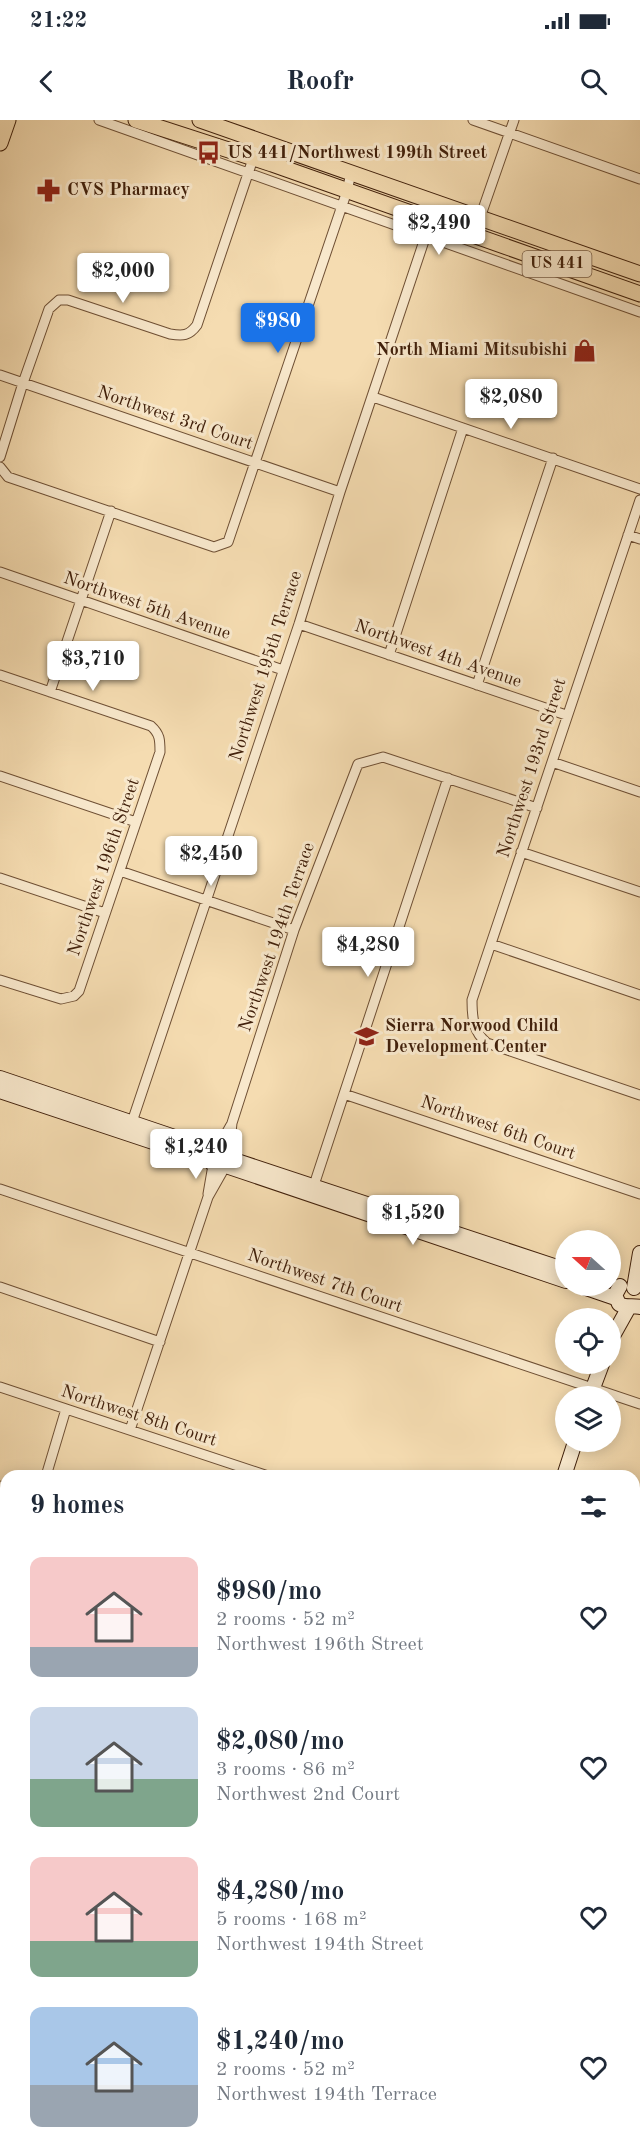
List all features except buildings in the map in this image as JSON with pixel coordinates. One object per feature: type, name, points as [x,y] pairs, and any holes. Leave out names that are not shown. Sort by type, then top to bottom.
[{"type":"main road","points":[[0,143],[8,120]]},
{"type":"main road","name":"US 441","points":[[136,120],[252,158],[640,294]]},
{"type":"main road","name":"US 441","points":[[207,121],[640,274]]},
{"type":"street","points":[[99,120],[640,312]]},
{"type":"street","points":[[473,120],[640,178]]},
{"type":"street","points":[[474,235],[514,120]]},
{"type":"street","points":[[204,142],[207,121]]},
{"type":"street","points":[[0,457],[49,309],[58,300],[68,300],[170,334],[181,336],[191,333],[197,325],[259,141]]},
{"type":"street","points":[[0,467],[8,477],[214,547],[228,542],[342,207],[351,173]]},
{"type":"street","name":"Northwest 195th Terrace","points":[[132,1122],[299,624],[340,492],[431,220]]},
{"type":"street","name":"Northwest 3rd Court","points":[[0,375],[340,492]]},
{"type":"street","points":[[373,397],[640,489]]},
{"type":"street","points":[[389,655],[464,428]]},
{"type":"street","points":[[477,685],[554,458]]},
{"type":"street","name":"Northwest 193rd Street","points":[[640,500],[472,1000],[472,1020],[480,1038],[487,1043],[640,1095]]},
{"type":"street","points":[[0,675],[50,692],[111,511]]},
{"type":"street","points":[[628,535],[640,539]]},
{"type":"street","name":"Northwest 5th Avenue","points":[[0,572],[283,670]]},
{"type":"street","name":"Northwest 4th Avenue","points":[[299,624],[566,715]]},
{"type":"street","name":"Northwest 196th Street","points":[[0,980],[56,999],[68,999],[79,991],[160,752],[161,738],[151,726],[50,692]]},
{"type":"street","name":"Northwest 194th Terrace","points":[[131,1430],[294,930],[358,764],[383,757],[447,778]]},
{"type":"street","points":[[552,762],[640,792]]},
{"type":"street","points":[[0,776],[136,822]]},
{"type":"street","points":[[314,1185],[447,778],[537,808]]},
{"type":"street","points":[[521,852],[640,892]]},
{"type":"street","points":[[120,871],[294,930]]},
{"type":"street","points":[[0,878],[105,914]]},
{"type":"street","points":[[491,944],[640,995]]},
{"type":"street","points":[[0,1078],[132,1122],[221,1158],[555,1277]]},
{"type":"street","points":[[0,1091],[314,1185],[555,1266]]},
{"type":"street","name":"Northwest 6th Court","points":[[345,1094],[640,1194]]},
{"type":"street","name":"Northwest 7th Court","points":[[0,1189],[575,1386]]},
{"type":"street","points":[[621,1312],[639,1256]]},
{"type":"street","points":[[0,1287],[160,1342]]},
{"type":"street","name":"Northwest 8th Court","points":[[0,1387],[250,1470]]},
{"type":"street","name":"Northwest 7th Court","points":[[621,1399],[640,1404]]},
{"type":"street","points":[[48,1470],[66,1409]]},
{"type":"street","points":[[566,1470],[572,1452]]},
{"type":"place","name":"US 441/Northwest 199th Street","points":[[209,153]]},
{"type":"place","name":"CVS Pharmacy","points":[[49,190]]},
{"type":"place","name":"North Miami Mitsubishi","points":[[585,350]]},
{"type":"place","name":"Sierra Norwood Child Development Center","points":[[367,1036]]}]
